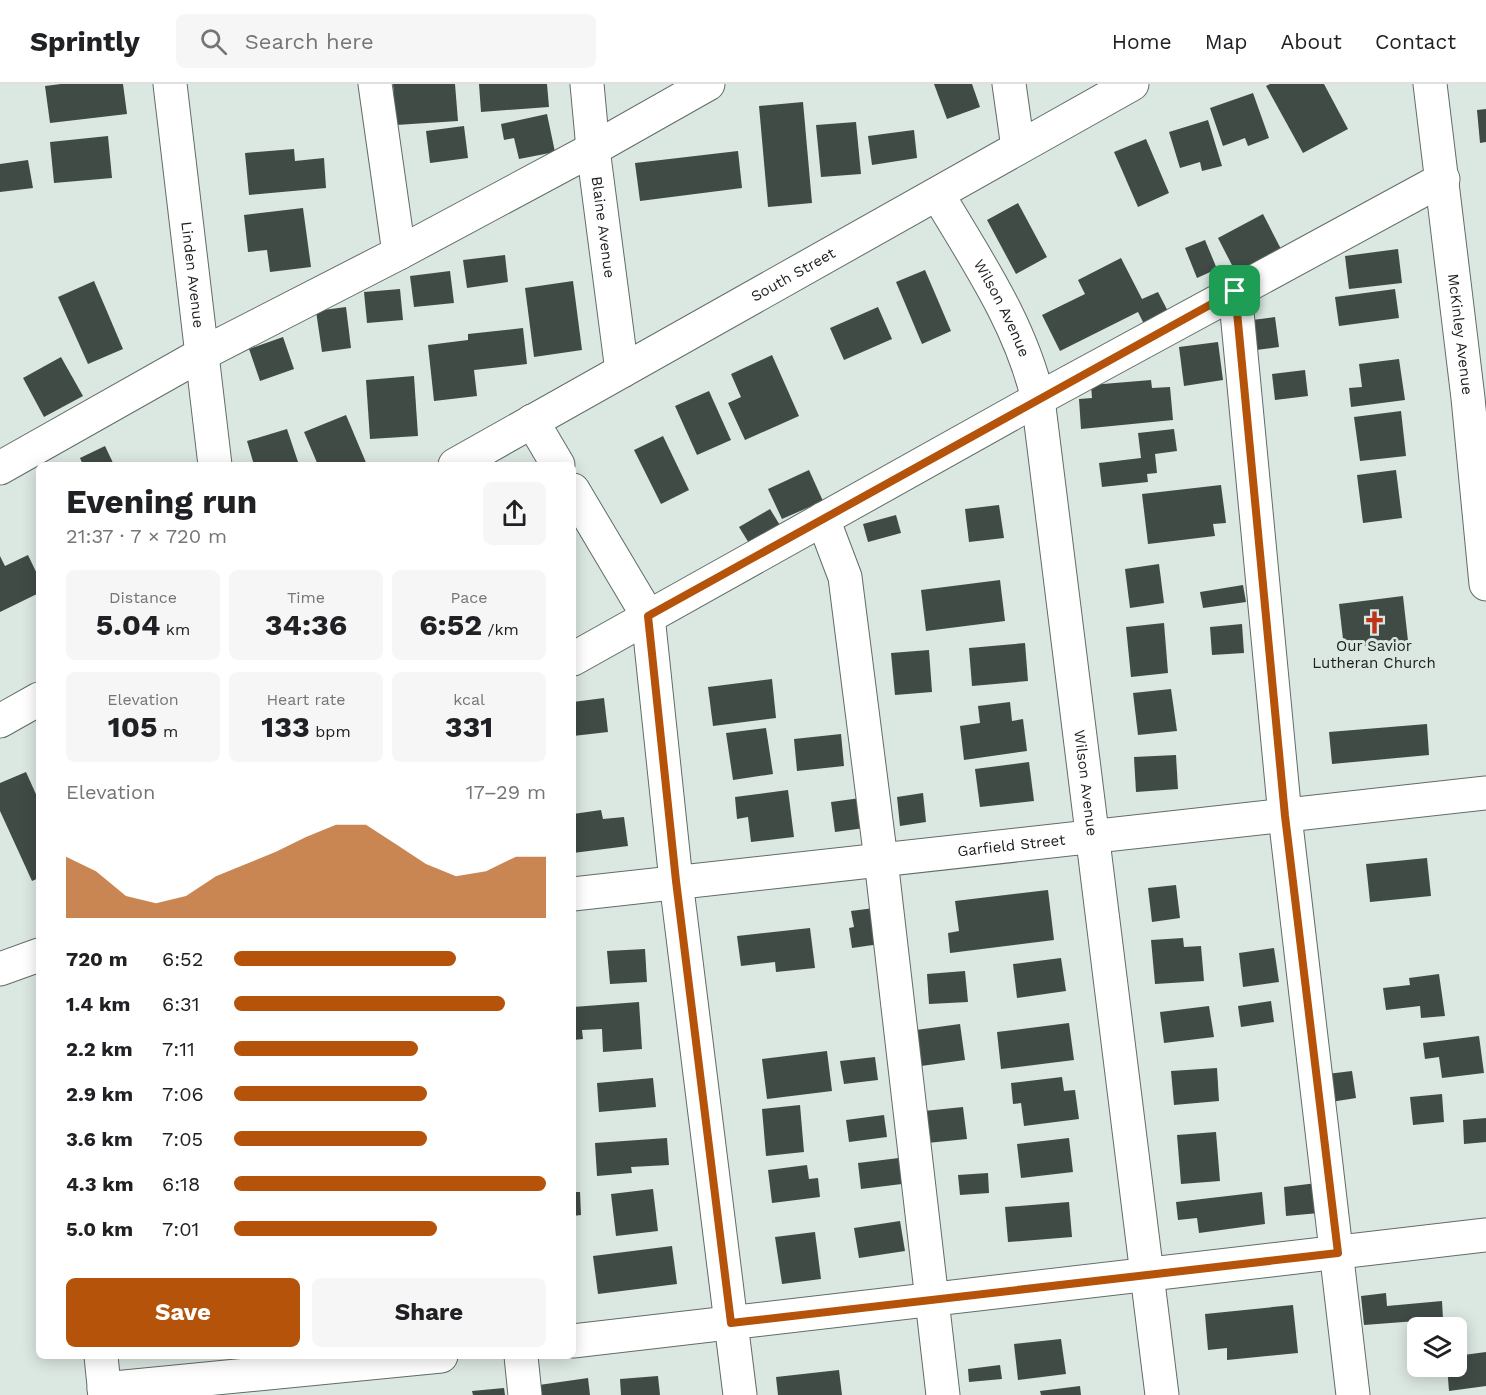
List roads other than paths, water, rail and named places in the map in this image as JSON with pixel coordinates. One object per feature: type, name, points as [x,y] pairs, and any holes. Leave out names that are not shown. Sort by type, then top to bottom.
[{"type":"street","name":"Linden Avenue","points":[[170,84],[215,462]]},
{"type":"street","points":[[375,84],[399,253]]},
{"type":"street","name":"Blaine Avenue","points":[[587,84],[592,149],[621,371]]},
{"type":"street","points":[[0,468],[202,354],[399,253],[708,84]]},
{"type":"street","points":[[1009,84],[1018,148]]},
{"type":"street","name":"South Street","points":[[460,462],[1132,84]]},
{"type":"street","name":"McKinley Avenue","points":[[1430,84],[1477,397],[1486,584]]},
{"type":"street","points":[[576,657],[1038,399],[1443,179]]},
{"type":"street","name":"Wilson Avenue","points":[[938,195],[1011,318],[1030,364],[1038,399],[1149,1276],[1162,1395]]},
{"type":"street","points":[[1235,291],[1285,816],[1353,1395]]},
{"type":"street","points":[[532,422],[556,462]]},
{"type":"street","points":[[576,495],[648,616],[676,881],[740,1395]]},
{"type":"street","points":[[823,519],[845,577],[881,860],[943,1395]]},
{"type":"street","points":[[0,721],[36,701]]},
{"type":"street","name":"Garfield Street","points":[[576,894],[1486,793]]},
{"type":"street","points":[[0,969],[36,957]]},
{"type":"street","points":[[576,1341],[1149,1276],[1486,1234]]},
{"type":"street","points":[[101,1359],[104,1392],[316,1374],[420,1359]]},
{"type":"street","points":[[521,1359],[525,1395]]},
{"type":"place","name":"Our Savior Lutheran Church","points":[[1374,622]]}]
